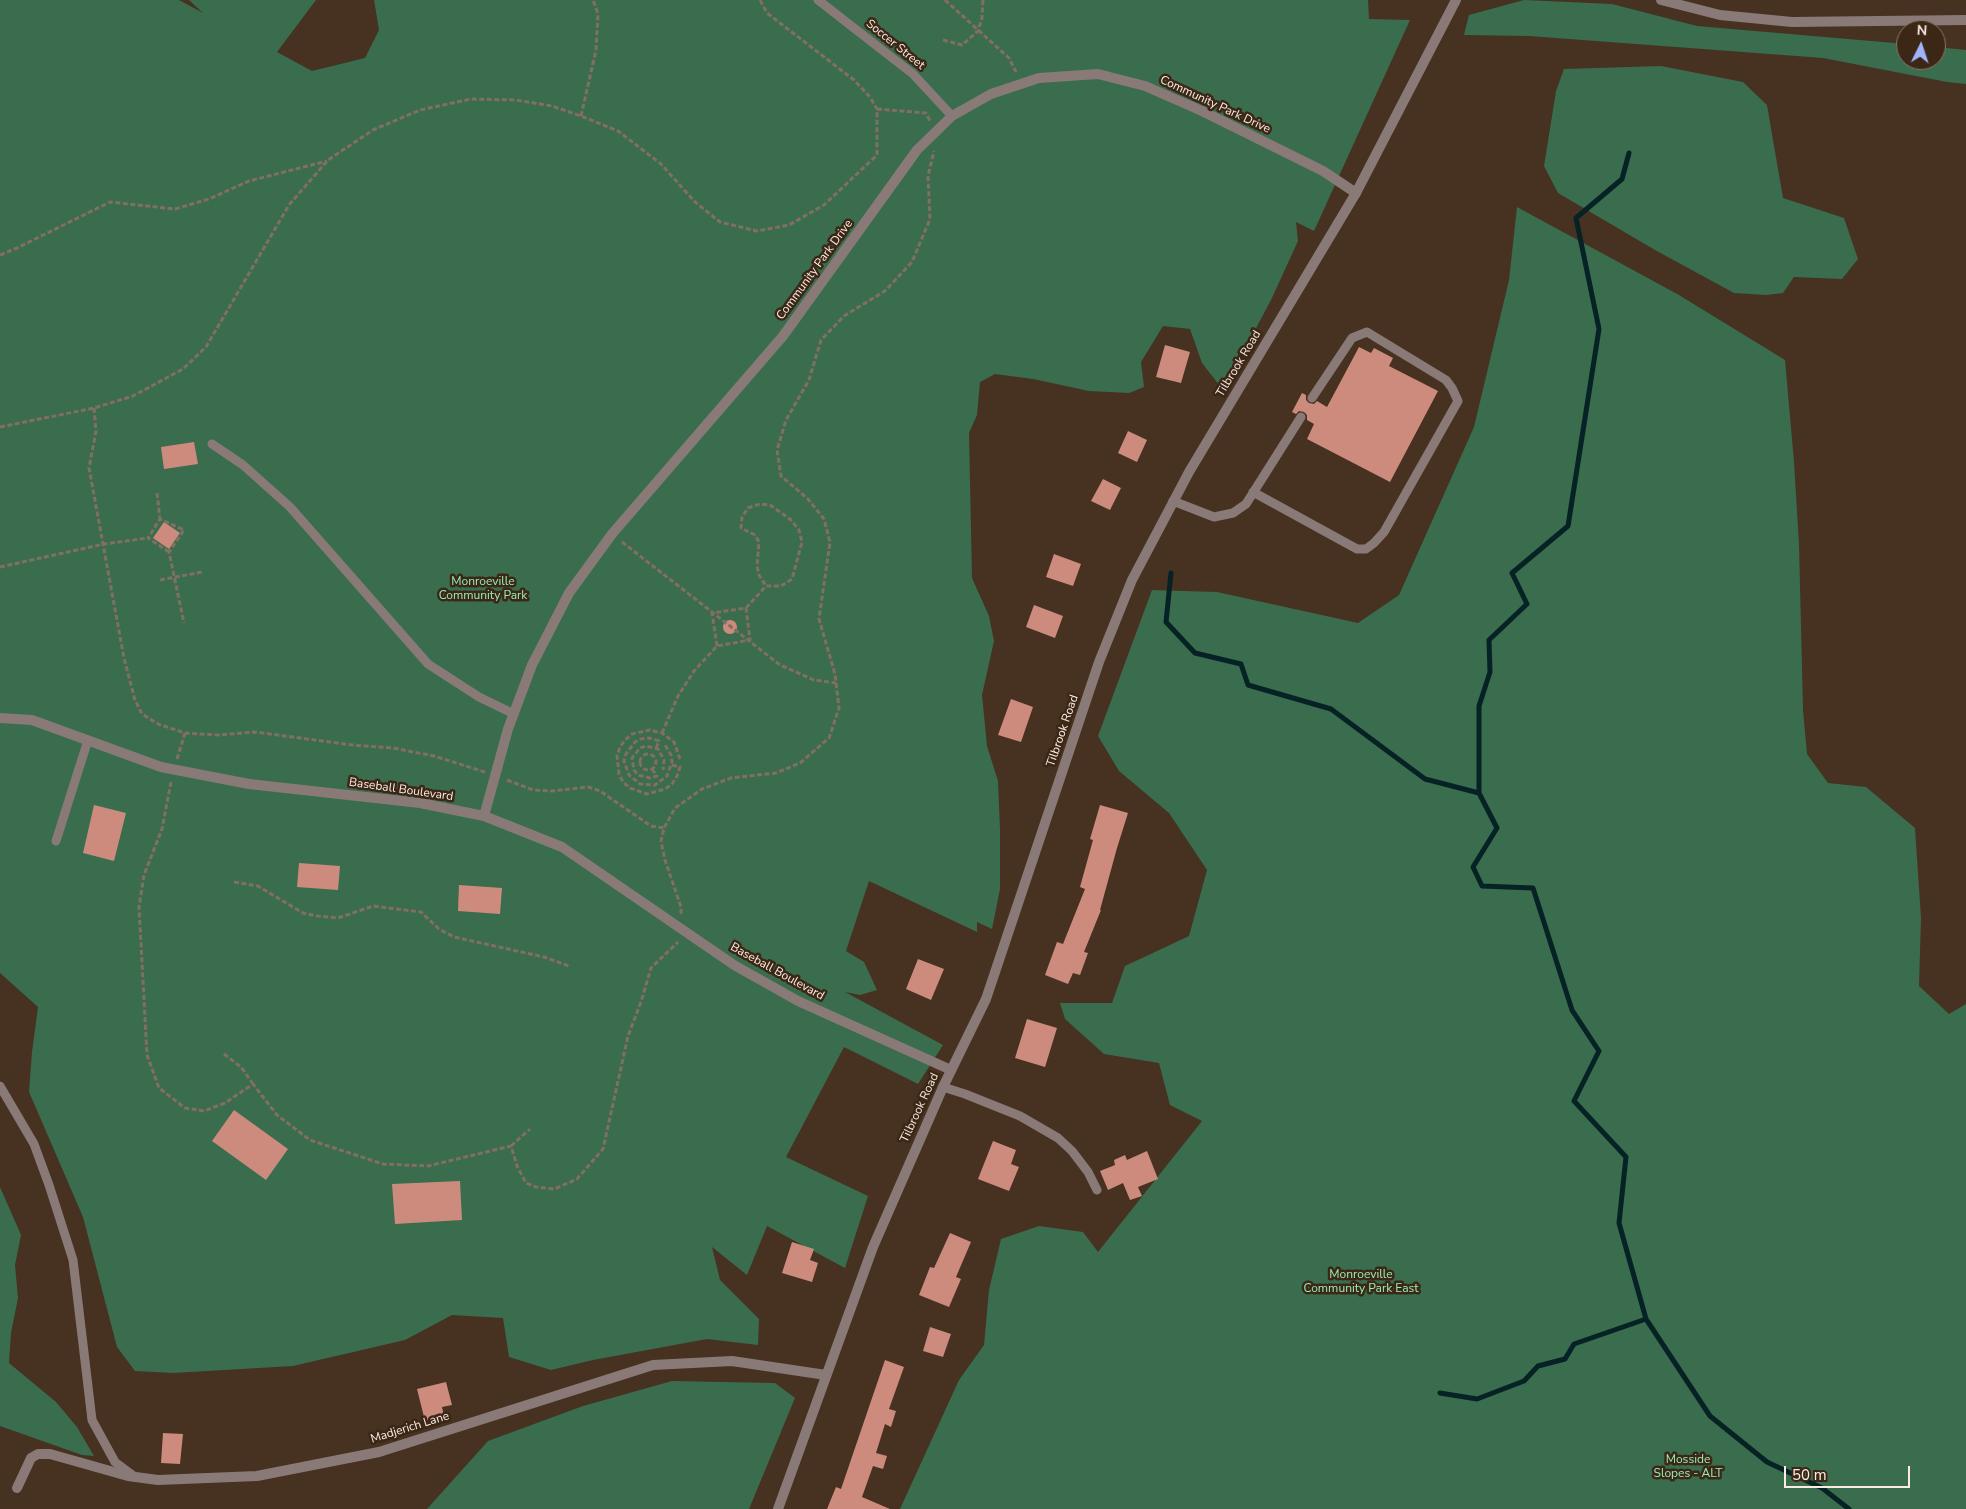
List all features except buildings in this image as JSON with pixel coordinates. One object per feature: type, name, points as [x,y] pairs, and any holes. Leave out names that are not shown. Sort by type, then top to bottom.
[{"type":"street","name":"Tilbrook Road","points":[[778,1509],[873,1246],[943,1087],[986,999],[1099,662],[1132,580],[1194,464],[1356,193],[1456,0]]},
{"type":"street","points":[[1660,0],[1720,15],[1792,22],[1966,20]]},
{"type":"street","name":"Community Park Drive","points":[[484,816],[514,714],[532,665],[569,593],[612,534],[783,336],[917,150],[952,116],[992,94],[1039,78],[1098,74],[1145,86],[1202,111],[1324,171],[1356,193]]},
{"type":"street","name":"Baseball Boulevard","points":[[0,718],[32,720],[161,767],[249,784],[420,803],[484,816],[562,847],[734,965],[798,1001],[951,1070]]},
{"type":"street","name":"Madjerich Lane","points":[[17,1488],[31,1458],[38,1454],[50,1454],[135,1477],[158,1480],[257,1476],[379,1452],[654,1365],[732,1361],[826,1375]]},
{"type":"lane","name":"Soccer Street","points":[[818,0],[913,74],[952,116]]},
{"type":"lane","points":[[1253,492],[1357,549],[1366,548],[1374,543],[1384,532],[1458,401],[1446,380],[1367,332],[1352,338],[1312,398]]},
{"type":"lane","points":[[1174,501],[1214,517],[1234,513],[1246,504],[1301,417]]},
{"type":"lane","points":[[212,444],[244,465],[290,507],[428,664],[479,696],[514,714]]},
{"type":"lane","points":[[56,841],[88,740]]},
{"type":"lane","points":[[0,1086],[34,1144],[73,1260],[92,1420],[115,1462],[135,1477]]},
{"type":"lane","points":[[943,1087],[1011,1112],[1058,1138],[1072,1151],[1088,1172],[1097,1190]]},
{"type":"path","points":[[581,116],[596,50],[598,14],[593,0]]},
{"type":"path","points":[[0,427],[94,408],[133,396],[183,369],[206,347],[289,205],[328,160],[373,130],[420,110],[471,100],[516,100],[552,106],[618,130],[661,164],[695,202],[720,222],[757,231],[789,225],[824,205],[877,155],[877,109],[870,97],[854,80],[766,13],[760,0]]},
{"type":"path","points":[[945,0],[1009,58],[1016,72]]},
{"type":"path","points":[[942,40],[962,45],[978,31],[982,18],[982,0]]},
{"type":"path","points":[[511,1146],[517,1166],[526,1183],[536,1187],[554,1189],[576,1179],[603,1149],[628,1036],[651,968],[678,943],[682,929],[681,907],[665,860],[662,841],[664,828],[674,808],[702,789],[731,778],[776,773],[800,764],[829,738],[840,708],[835,674],[819,619],[830,542],[824,519],[808,499],[781,476],[777,450],[786,420],[809,380],[821,340],[844,316],[885,291],[912,262],[930,219],[928,176],[934,153],[936,132],[926,113],[877,109]]},
{"type":"path","points":[[0,255],[110,202],[175,208],[209,199],[249,181],[328,160]]},
{"type":"path","points":[[94,408],[96,431],[89,468],[124,658],[135,700],[142,714],[158,724],[185,733],[218,735],[255,732],[352,745],[394,748],[434,756],[533,790],[552,791],[588,787],[600,791],[651,826],[664,828]]},
{"type":"path","points":[[148,538],[160,519],[157,493]]},
{"type":"path","points":[[712,613],[746,608],[766,586],[781,586],[792,579],[802,542],[799,530],[790,519],[770,505],[760,504],[748,508],[742,517],[741,528],[754,535],[759,542],[757,566],[766,586]]},
{"type":"path","points":[[160,519],[184,530],[169,552],[184,623]]},
{"type":"path","points":[[612,534],[780,665],[814,680],[836,683]]},
{"type":"path","points":[[0,567],[104,544],[148,538],[169,552]]},
{"type":"path","points":[[160,580],[202,572]]},
{"type":"path","points":[[746,608],[750,640]]},
{"type":"path","points":[[712,613],[717,646]]},
{"type":"path","points":[[662,733],[678,696],[694,670],[717,646],[750,640]]},
{"type":"path","points":[[672,766],[680,767],[677,776],[665,790],[647,794],[630,788],[619,774],[617,756],[625,740],[641,731],[650,730],[662,733],[674,742],[680,759]]},
{"type":"path","points":[[185,733],[174,769],[162,829],[144,875],[139,907],[147,1055],[159,1088],[184,1108],[204,1110],[225,1103],[253,1084]]},
{"type":"path","points":[[656,748],[659,741],[649,738],[641,739],[629,748],[624,761],[629,775],[640,784],[655,785],[667,776],[672,766],[671,755],[665,745]]},
{"type":"path","points":[[652,769],[657,776],[650,778],[638,775],[634,770],[632,758],[640,748],[646,746],[656,748],[662,754],[664,760],[663,770]]},
{"type":"path","points":[[652,754],[655,758],[655,766],[652,769],[648,771],[640,767],[640,758],[643,755],[652,754]]},
{"type":"path","points":[[234,882],[258,886],[303,913],[317,916],[338,918],[373,906],[421,912],[439,929],[454,937],[544,957],[569,966]]},
{"type":"path","points":[[224,1054],[240,1067],[277,1115],[310,1140],[383,1164],[428,1166],[511,1146],[530,1128]]},
{"type":"green space","name":"Monroeville Community Park","points":[[0,0],[179,0],[203,13],[189,0],[316,0],[277,52],[312,71],[365,58],[379,30],[374,0],[1368,0],[1369,19],[1410,20],[1314,231],[1296,222],[1298,241],[1271,300],[1223,390],[1202,363],[1190,329],[1163,326],[1141,362],[1144,387],[1129,393],[1089,391],[1033,379],[995,374],[980,382],[977,415],[969,433],[972,578],[989,616],[994,641],[982,695],[987,746],[998,781],[1000,889],[992,929],[977,922],[977,932],[869,881],[846,951],[864,962],[877,990],[860,995],[845,992],[943,1045],[918,1084],[844,1047],[786,1157],[868,1196],[845,1268],[767,1226],[747,1275],[712,1247],[720,1280],[759,1319],[758,1345],[707,1339],[593,1360],[551,1370],[509,1357],[503,1318],[452,1315],[405,1340],[293,1366],[173,1373],[135,1371],[117,1347],[83,1217],[29,1092],[38,1007],[0,973]]},
{"type":"green space","points":[[1524,0],[1612,4],[1697,26],[1896,43],[1896,70],[1946,70],[1946,48],[1966,50],[1966,84],[1823,58],[1529,36],[1464,35],[1469,15]]},
{"type":"green space","points":[[1661,66],[1743,82],[1767,105],[1783,198],[1844,218],[1858,259],[1842,279],[1794,277],[1783,293],[1766,295],[1734,293],[1655,250],[1558,193],[1544,166],[1556,91],[1564,69]]},
{"type":"green space","points":[[1517,207],[1679,295],[1785,360],[1799,544],[1803,710],[1807,754],[1828,783],[1866,787],[1915,828],[1921,918],[1919,986],[1949,1014],[1966,1004],[1966,1509],[900,1509],[959,1380],[984,1345],[989,1290],[1001,1239],[1039,1226],[1083,1232],[1098,1252],[1202,1121],[1170,1105],[1159,1063],[1104,1054],[1065,1019],[1060,1003],[1112,1003],[1125,966],[1189,936],[1207,870],[1169,813],[1119,771],[1098,736],[1152,590],[1217,592],[1358,623],[1399,595],[1474,427],[1509,280]]},
{"type":"green space","points":[[0,1187],[21,1235],[15,1265],[18,1298],[11,1333],[9,1363],[56,1402],[77,1427],[94,1456],[82,1455],[0,1426]]},
{"type":"green space","points":[[672,1381],[775,1383],[795,1398],[749,1509],[427,1509],[488,1441],[583,1406]]},
{"type":"waterway","points":[[1629,153],[1622,179],[1576,218],[1599,329],[1568,526],[1512,573],[1527,604],[1489,640],[1490,672],[1479,706],[1479,793],[1497,828],[1473,867],[1482,886],[1533,888],[1572,1010],[1599,1051],[1574,1101],[1626,1157],[1619,1223],[1646,1319],[1710,1416],[1767,1462],[1822,1488],[1849,1509]]},
{"type":"waterway","points":[[1171,573],[1166,622],[1195,653],[1241,664],[1248,685],[1331,709],[1425,779],[1479,793]]},
{"type":"waterway","points":[[1440,1393],[1477,1399],[1524,1381],[1538,1366],[1565,1359],[1574,1344],[1646,1319]]},
{"type":"park label","name":"Monroeville Community Park East","points":[[1361,1282]]},
{"type":"park label","name":"Mosside Slopes - ALT","points":[[1688,1467]]}]
